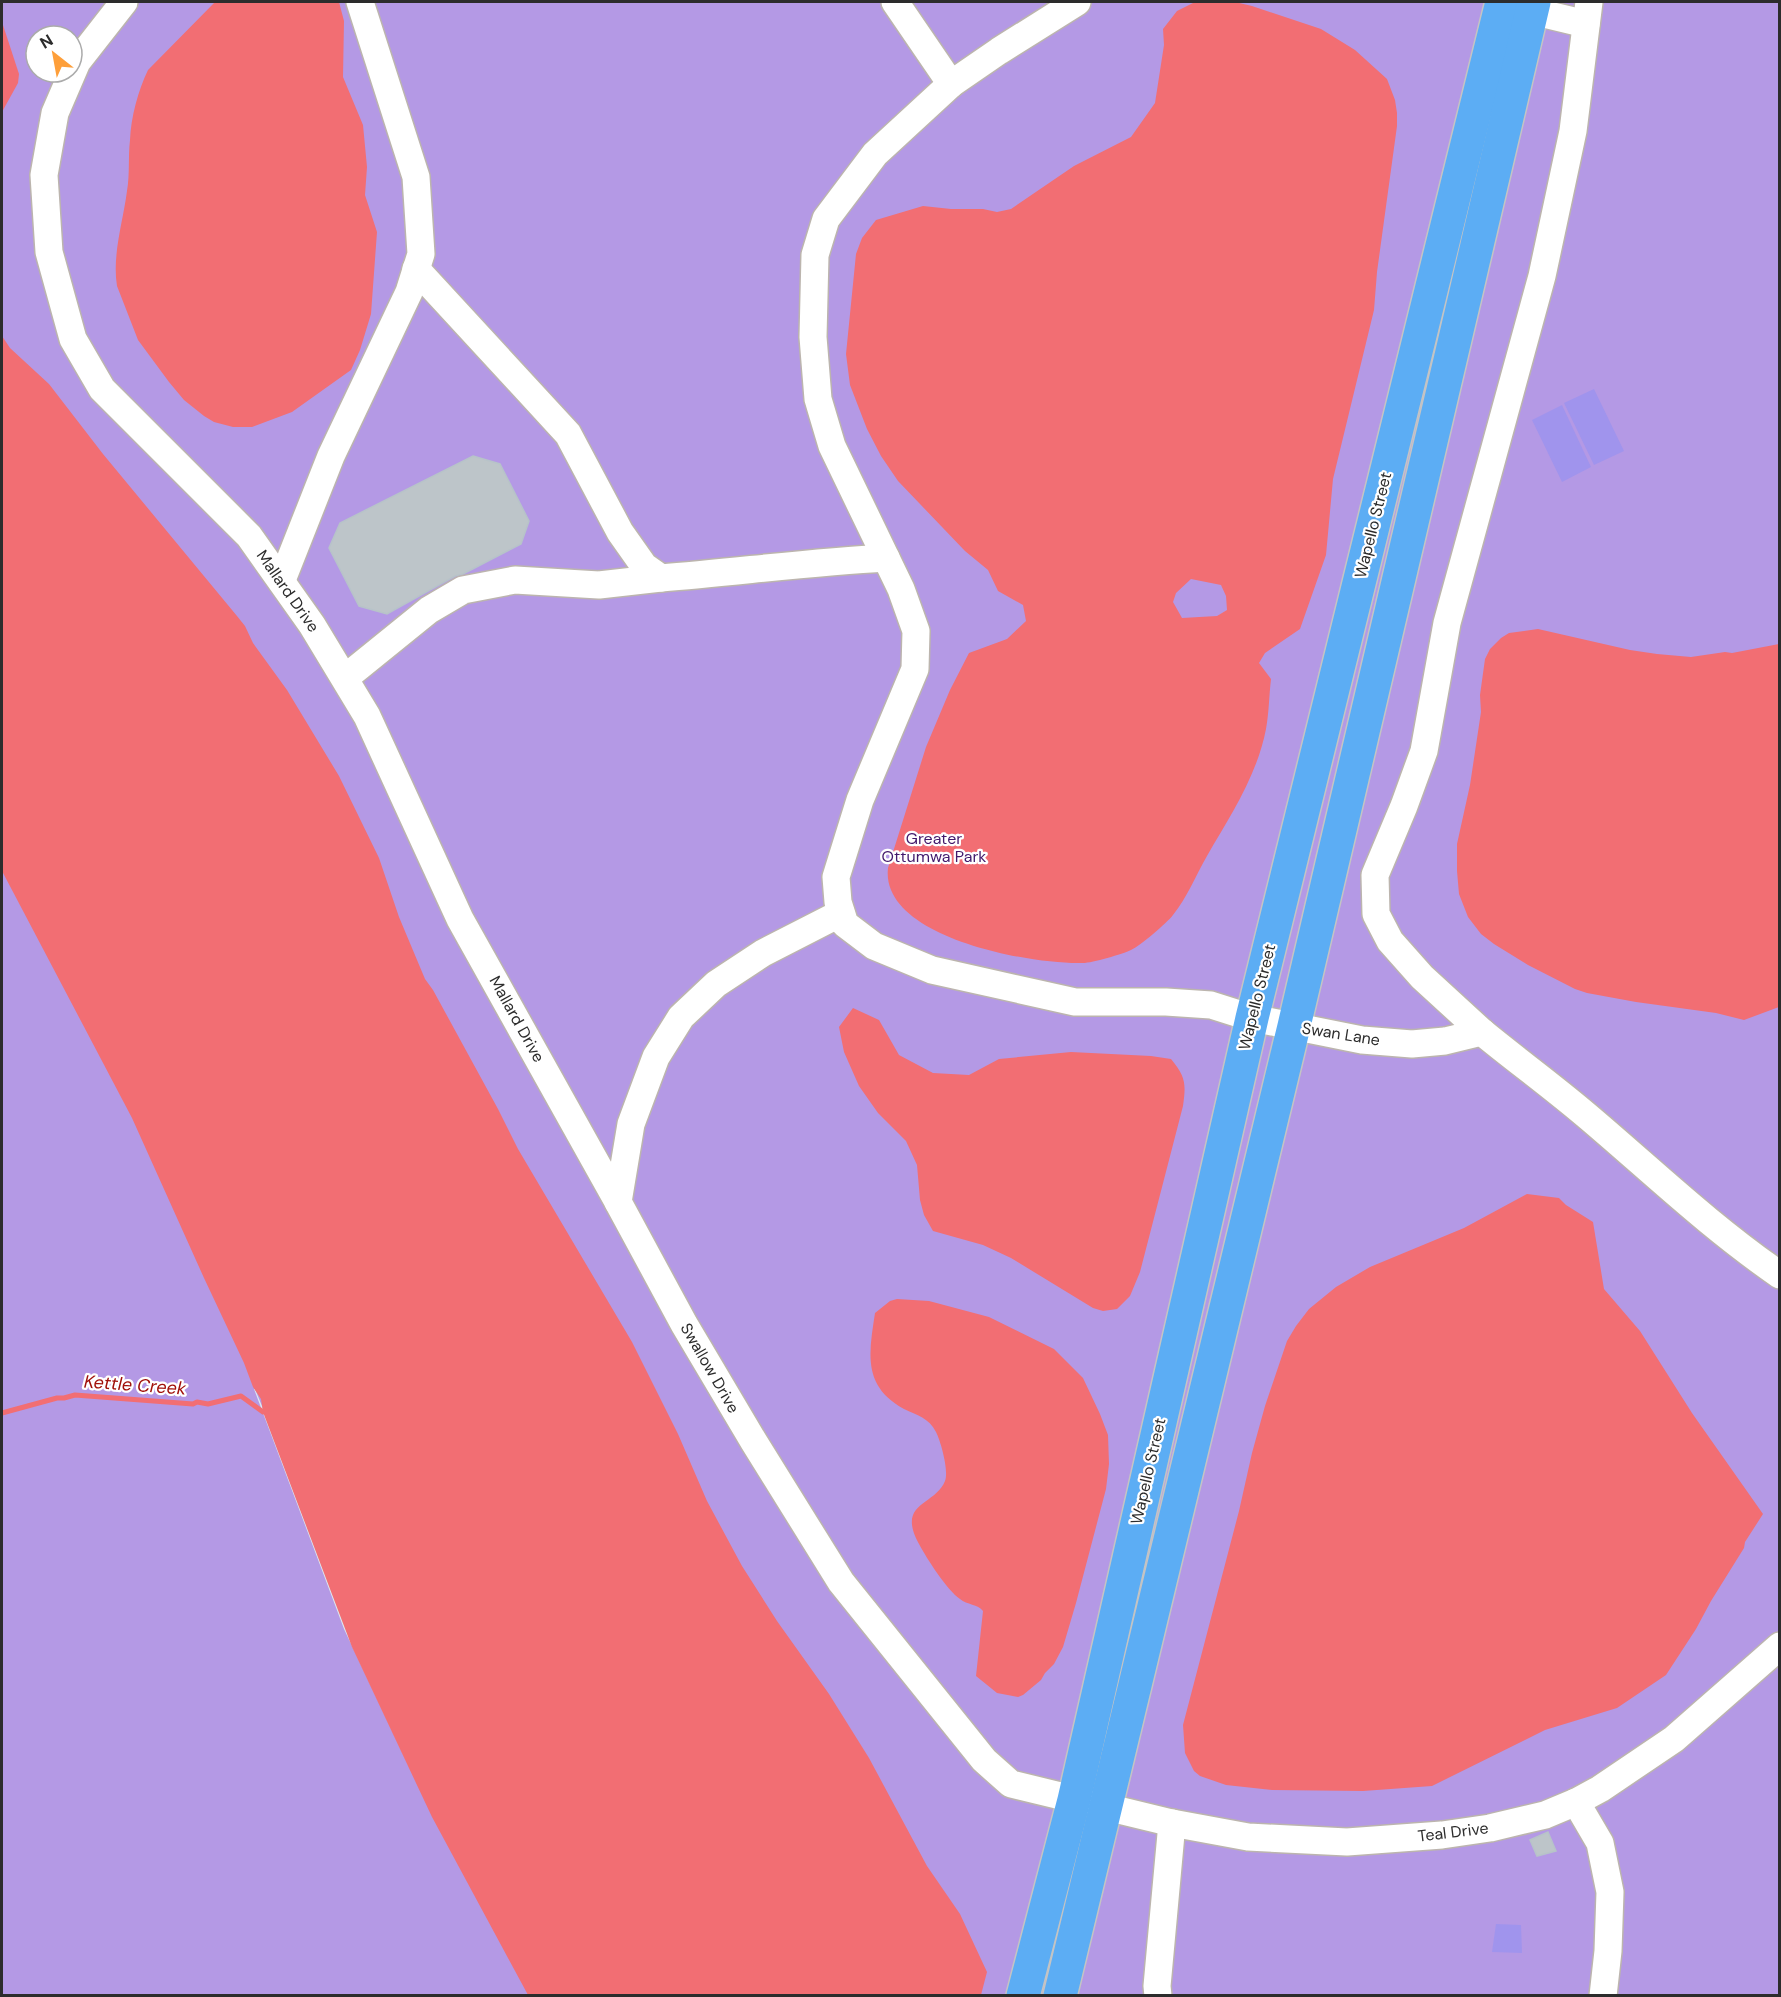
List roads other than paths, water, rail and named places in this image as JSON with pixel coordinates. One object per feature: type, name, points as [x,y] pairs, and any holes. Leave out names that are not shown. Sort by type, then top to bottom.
[{"type":"main road","name":"Wapello Street","points":[[1023,1995],[1074,1800],[1251,1018],[1514,3]]},
{"type":"main road","points":[[1060,1995],[1294,1026],[1514,3]]},
{"type":"street","name":"Mallard Drive","points":[[124,2],[77,62],[56,113],[44,176],[49,252],[74,339],[102,389],[249,536],[282,580],[345,678],[367,716],[460,919],[618,1202]]},
{"type":"street","points":[[282,580],[332,456],[409,292],[421,255],[416,177],[360,2]]},
{"type":"street","points":[[895,2],[951,84]]},
{"type":"street","points":[[618,1202],[631,1124],[656,1057],[681,1017],[716,984],[763,953],[841,913],[836,877],[861,800],[915,669],[916,631],[902,589],[832,446],[818,399],[813,337],[815,255],[826,219],[875,154],[951,84],[1077,2]]},
{"type":"street","points":[[1514,3],[1588,13],[1573,131],[1542,276],[1447,623],[1424,751],[1376,875],[1376,914],[1390,941],[1422,977],[1482,1032],[1586,1115],[1678,1197],[1750,1255],[1779,1275]]},
{"type":"street","points":[[416,268],[568,434],[620,532],[644,566],[661,578]]},
{"type":"street","points":[[345,678],[429,610],[463,590],[515,580],[598,585],[826,561],[886,558]]},
{"type":"street","name":"Swan Lane","points":[[841,913],[845,924],[874,946],[932,970],[1075,1002],[1166,1002],[1211,1005],[1251,1018],[1362,1040],[1412,1044],[1445,1041],[1482,1032]]},
{"type":"street","name":"Swallow Drive","points":[[618,1202],[684,1324],[841,1582],[984,1760],[1011,1784],[1074,1800]]},
{"type":"street","name":"Teal Drive","points":[[1074,1800],[1172,1823],[1248,1837],[1347,1842],[1490,1828],[1545,1815],[1600,1789],[1674,1739],[1779,1646]]},
{"type":"street","points":[[1576,1802],[1600,1843],[1610,1892],[1608,1951],[1603,1995]]},
{"type":"street","points":[[1158,1995],[1172,1823]]},
{"type":"waterway","name":"Kettle Creek","points":[[2,1413],[75,1395],[193,1404],[197,1402],[208,1404],[241,1396],[263,1412],[267,1409]]},
{"type":"park label","name":"Greater Ottumwa Park","points":[[934,847]]}]
